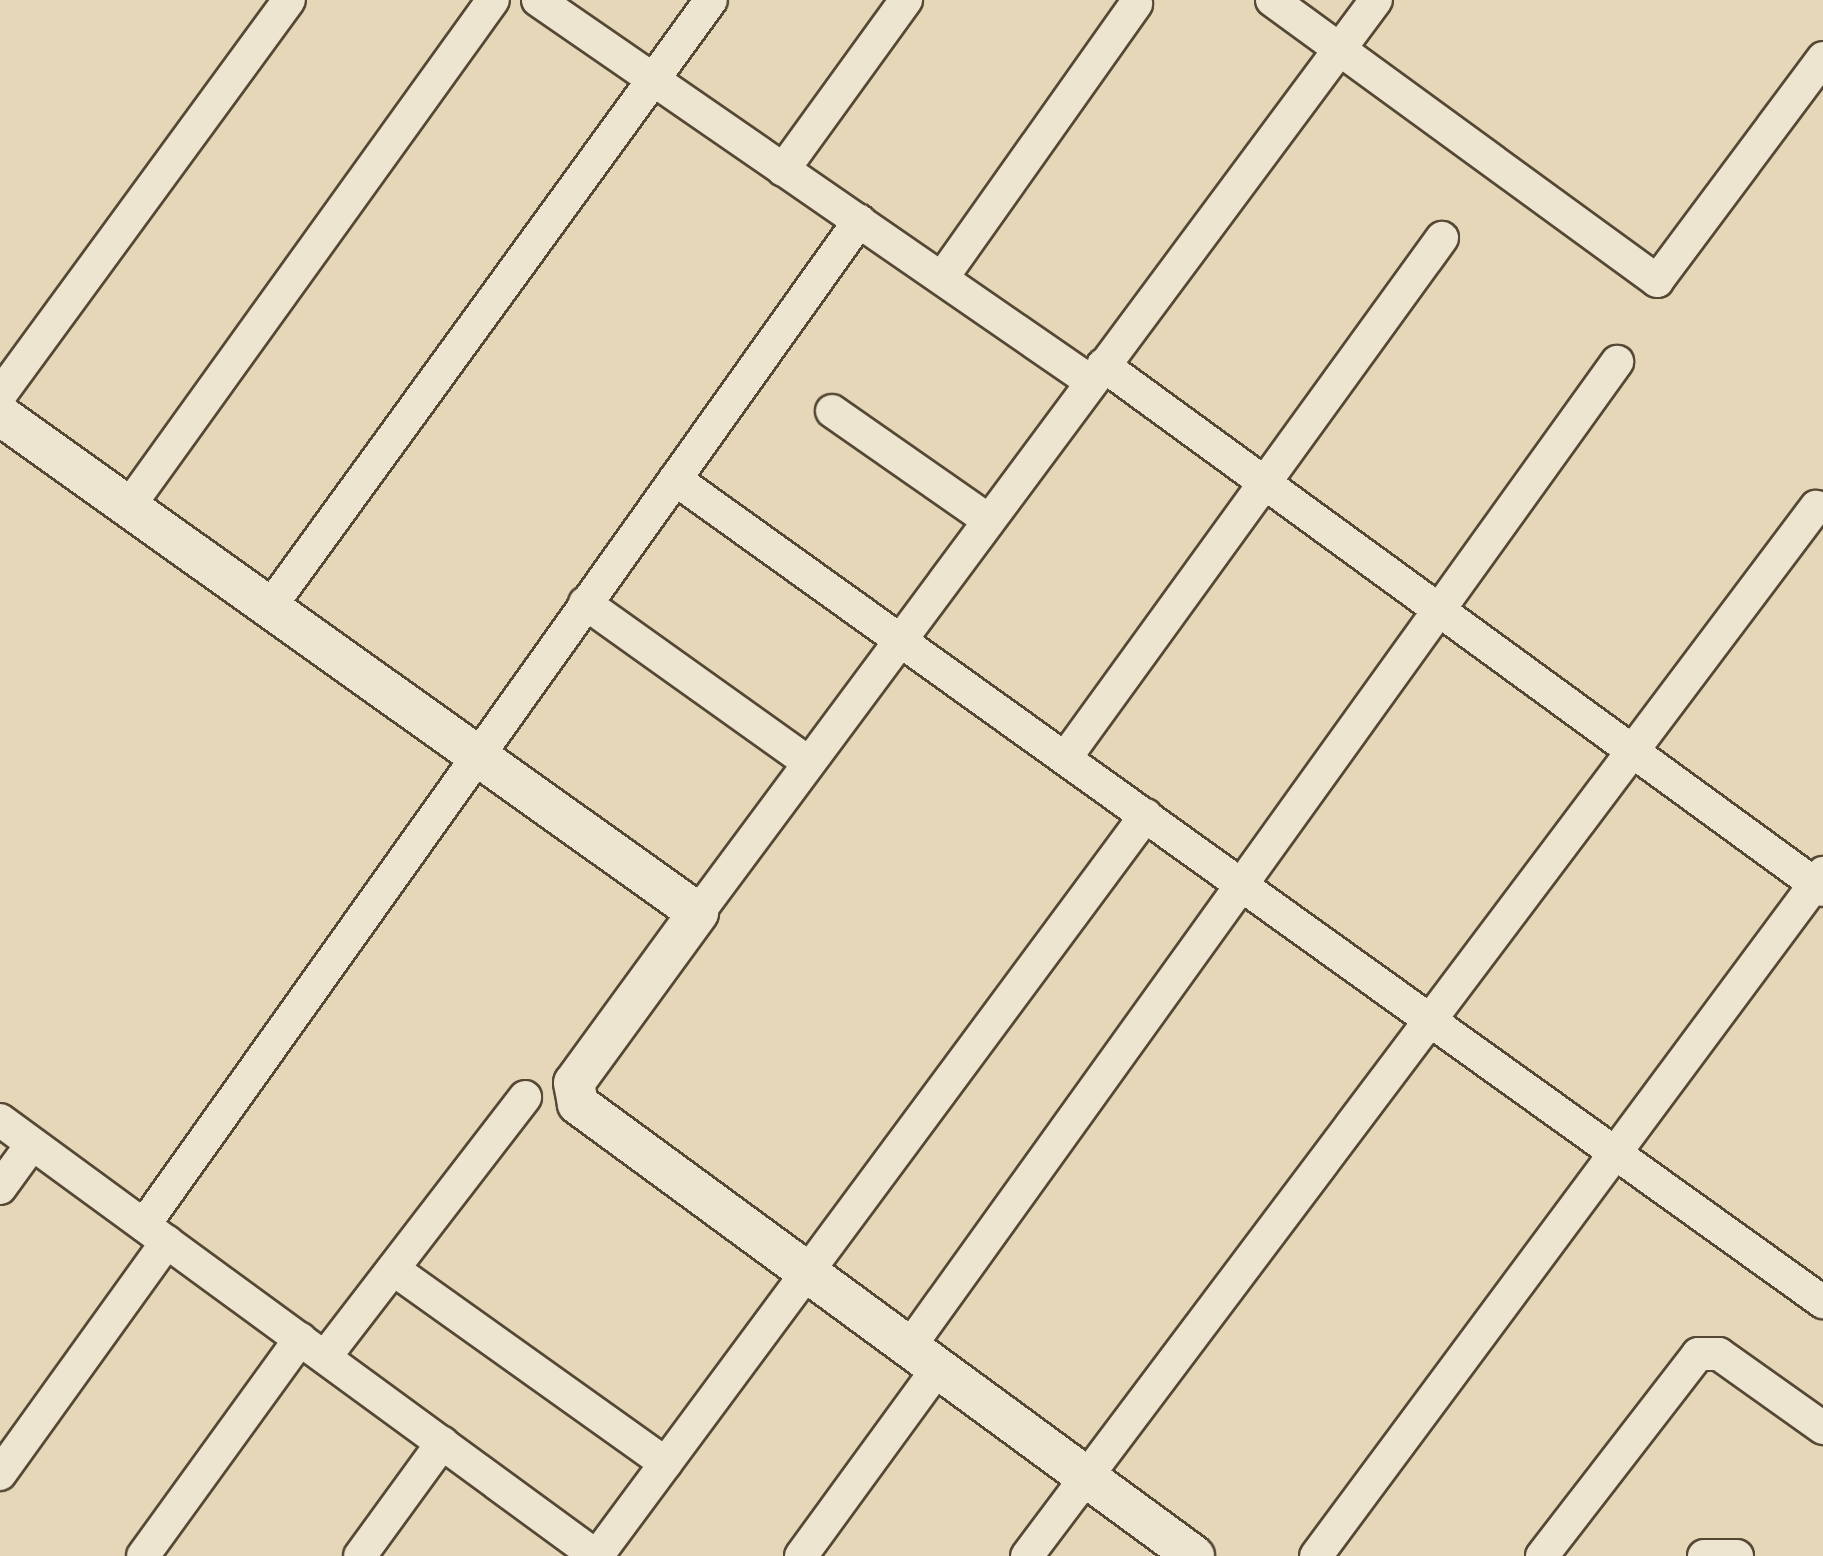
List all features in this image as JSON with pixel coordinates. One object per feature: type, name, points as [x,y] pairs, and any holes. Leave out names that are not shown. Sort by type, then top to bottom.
[{"type":"street","points":[[0,395],[289,0]]},
{"type":"street","points":[[129,506],[493,0]]},
{"type":"street","points":[[538,0],[942,278],[1263,480],[1820,882],[1617,1149],[1316,1556]]},
{"type":"street","points":[[270,607],[711,0]]},
{"type":"street","points":[[783,170],[906,0]]},
{"type":"street","points":[[1272,0],[1657,281],[1823,58]]},
{"type":"street","points":[[1194,1556],[573,1095],[574,1083],[808,762],[1376,0]]},
{"type":"street","points":[[942,278],[1136,4]]},
{"type":"street","points":[[0,1474],[155,1234],[478,754],[859,221]]},
{"type":"street","points":[[1066,757],[1263,480],[1442,238]]},
{"type":"street","points":[[801,1556],[924,1356],[1243,883],[1617,362]]},
{"type":"street","points":[[832,411],[988,520]]},
{"type":"street","points":[[0,415],[698,913]]},
{"type":"street","points":[[675,479],[902,637],[1146,815],[1617,1149],[1823,1302]]},
{"type":"street","points":[[1027,1556],[1816,507]]},
{"type":"street","points":[[585,603],[808,762]]},
{"type":"street","points":[[0,1120],[442,1443],[584,1552],[666,1464],[812,1273],[1146,815]]},
{"type":"street","points":[[143,1556],[312,1348],[393,1269],[525,1097]]},
{"type":"street","points":[[0,1188],[32,1144]]},
{"type":"street","points":[[393,1269],[666,1464]]},
{"type":"street","points":[[1542,1556],[1698,1354],[1719,1354],[1823,1428]]},
{"type":"street","points":[[360,1556],[442,1443]]},
{"type":"street","points":[[1704,1556],[1737,1556]]}]
